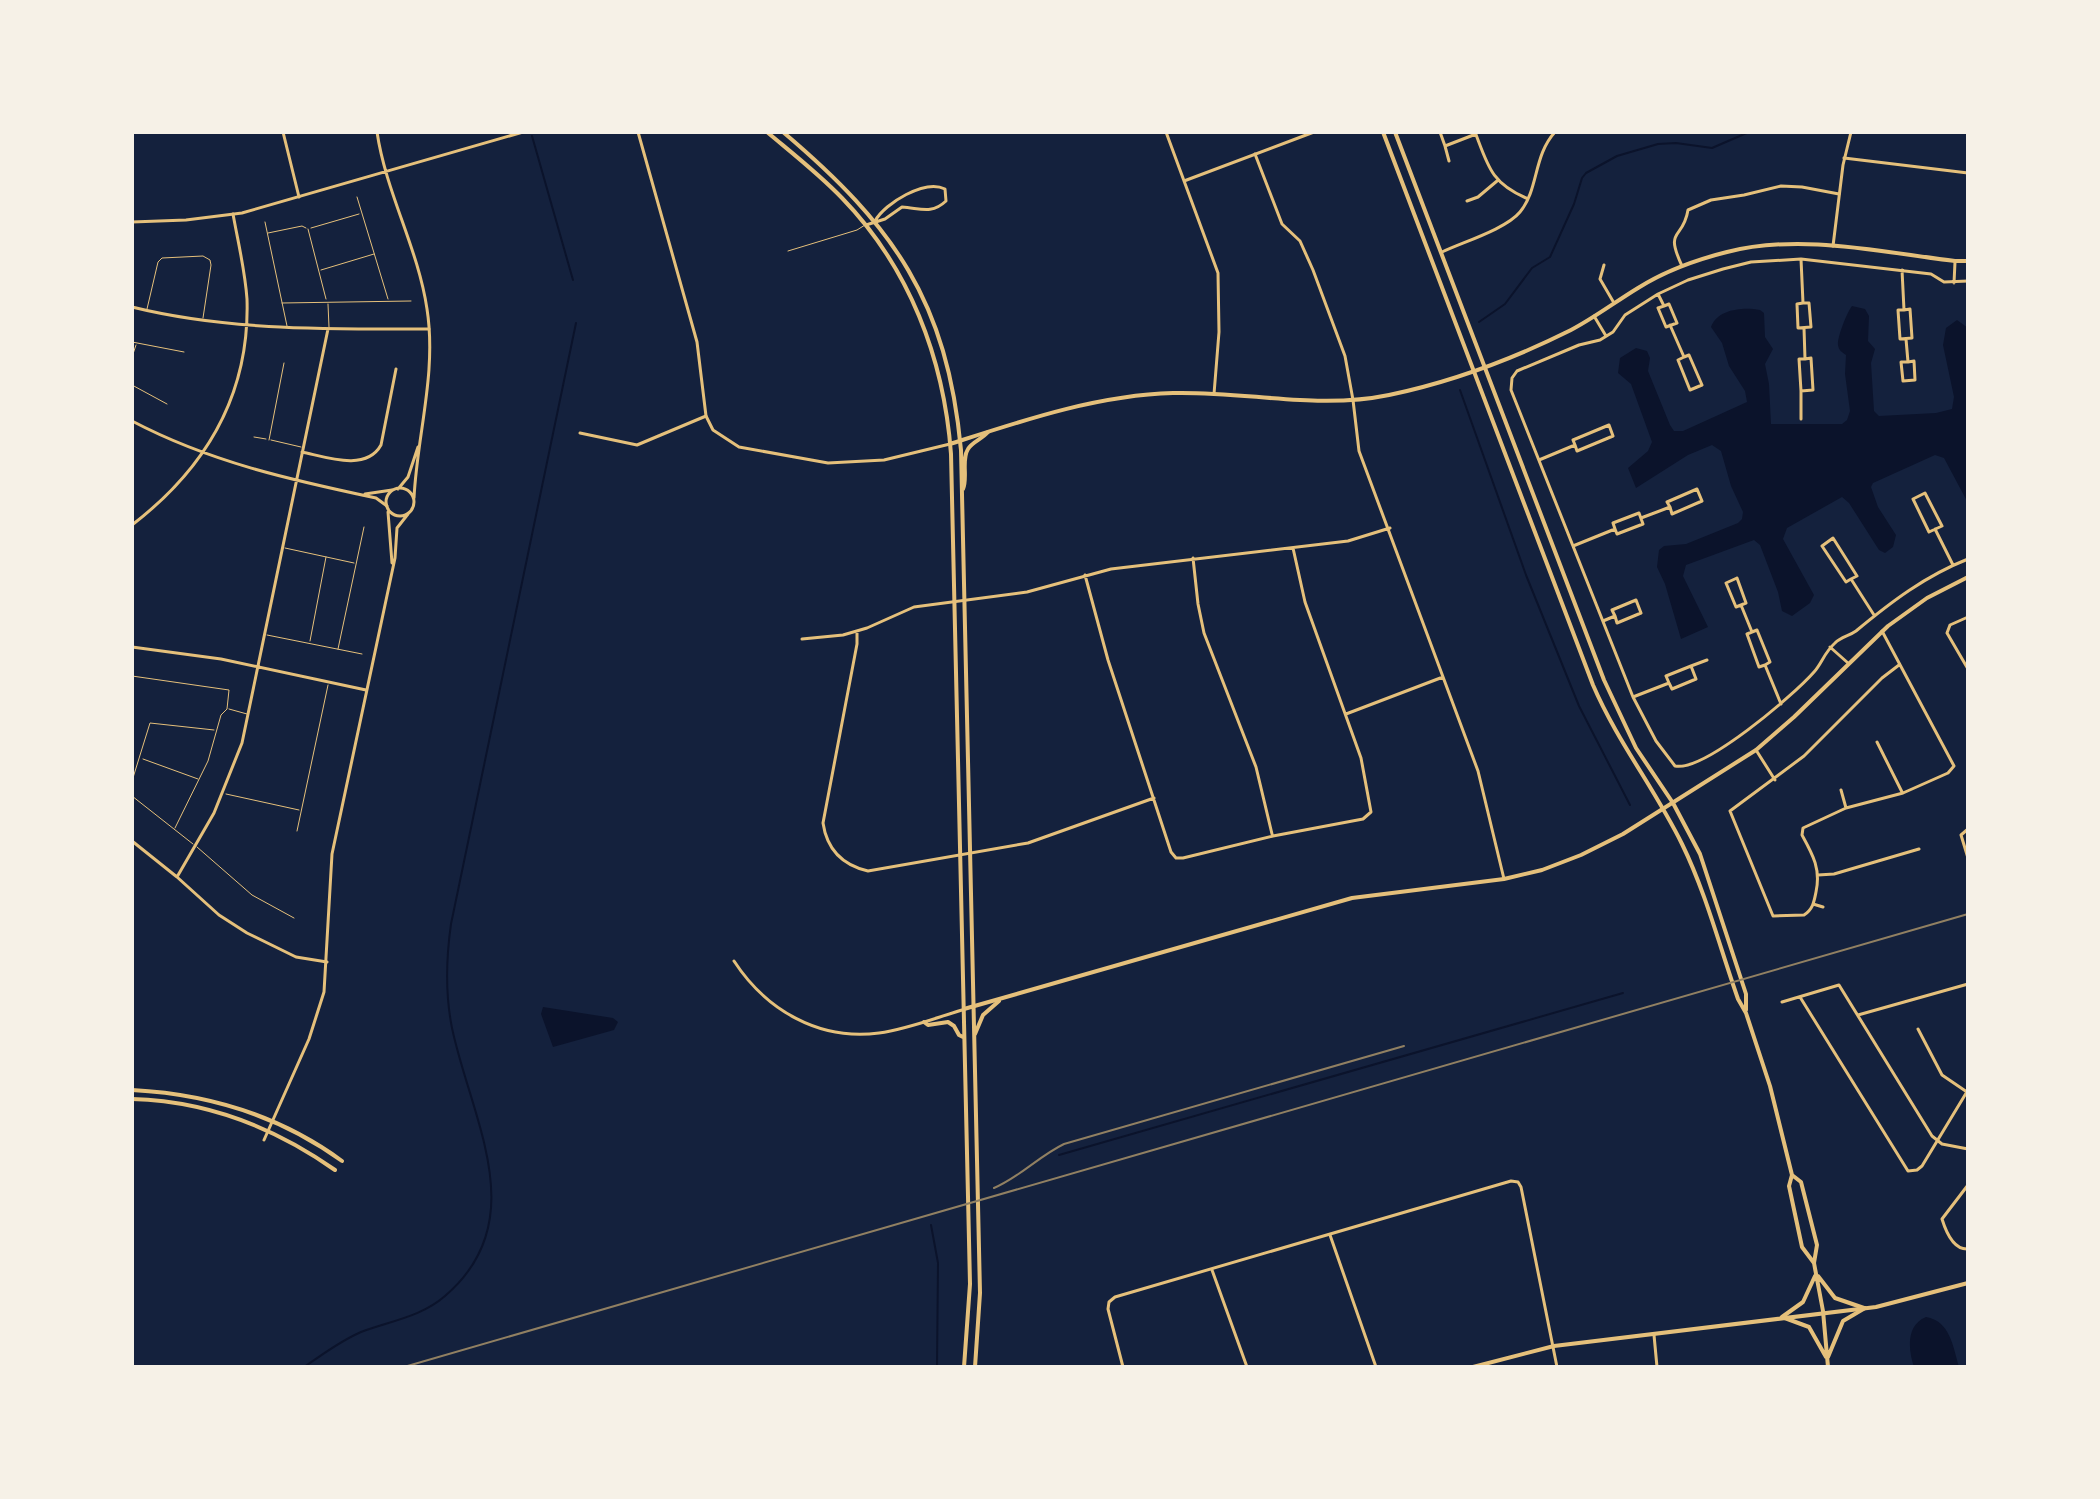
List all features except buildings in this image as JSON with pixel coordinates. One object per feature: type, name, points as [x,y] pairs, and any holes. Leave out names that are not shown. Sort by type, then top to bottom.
[{"type":"main road","points":[[767,132],[823,180],[866,225],[901,277],[925,329],[944,390],[950,444],[967,1183],[969,1320],[964,1367]]},
{"type":"main road","points":[[783,132],[839,181],[875,221],[909,271],[932,320],[950,374],[960,441],[962,491],[980,1314],[975,1367]]},
{"type":"main road","points":[[1383,132],[1597,695],[1689,859],[1738,999],[1746,1013],[1780,1122],[1792,1175],[1789,1186],[1802,1247],[1814,1263]]},
{"type":"main road","points":[[1395,132],[1468,316],[1484,366],[1608,690],[1636,748],[1673,803],[1700,854],[1746,994],[1746,1013]]},
{"type":"main road","points":[[950,444],[1114,399],[1173,393],[1290,401],[1353,400],[1389,395],[1473,370],[1552,339],[1647,283],[1682,266],[1730,251],[1792,244],[1968,261]]},
{"type":"main road","points":[[1431,256],[1442,252]]},
{"type":"main road","points":[[962,491],[966,453],[988,432]]},
{"type":"main road","points":[[962,1010],[1352,898],[1504,879],[1542,870],[1581,855],[1673,803],[1756,750],[1882,631],[1919,603],[1968,577]]},
{"type":"main road","points":[[974,1036],[983,1015],[999,1001]]},
{"type":"main road","points":[[924,1022],[928,1025],[948,1022],[963,1037]]},
{"type":"main road","points":[[132,1090],[204,1098],[272,1120],[302,1134],[342,1161]]},
{"type":"main road","points":[[132,1099],[188,1104],[268,1129],[335,1170]]},
{"type":"main road","points":[[1792,1175],[1801,1182],[1817,1245],[1814,1263],[1823,1311],[1828,1367]]},
{"type":"main road","points":[[1816,1274],[1835,1298],[1865,1308]]},
{"type":"main road","points":[[1782,1317],[1803,1302],[1816,1274]]},
{"type":"main road","points":[[1473,1367],[1554,1346],[1865,1308],[1968,1283]]},
{"type":"main road","points":[[1827,1359],[1843,1321],[1865,1308]]},
{"type":"main road","points":[[1782,1317],[1809,1327],[1827,1359]]},
{"type":"street","points":[[283,132],[299,197]]},
{"type":"street","points":[[377,132],[384,172],[427,308],[431,355],[413,508],[397,528],[392,563]]},
{"type":"street","points":[[132,222],[233,214],[522,132]]},
{"type":"street","points":[[638,132],[697,342],[706,416],[713,430],[739,447],[813,462],[884,460],[950,444]]},
{"type":"street","points":[[1166,132],[1218,273],[1219,332],[1214,394]]},
{"type":"street","points":[[1184,181],[1314,132]]},
{"type":"street","points":[[1440,132],[1449,161]]},
{"type":"street","points":[[1542,132],[1549,139]]},
{"type":"street","points":[[1442,252],[1510,221],[1519,213],[1527,199],[1539,157],[1555,132]]},
{"type":"street","points":[[1833,246],[1844,158],[1851,132]]},
{"type":"street","points":[[1445,146],[1476,133],[1489,170],[1497,181],[1527,199]]},
{"type":"street","points":[[1255,154],[1282,224],[1300,241],[1313,270],[1345,356],[1359,451],[1482,782],[1504,879]]},
{"type":"street","points":[[1844,158],[1968,173]]},
{"type":"street","points":[[1467,201],[1478,197],[1497,181]]},
{"type":"street","points":[[1682,266],[1672,245],[1674,237],[1686,221],[1688,210],[1705,202],[1788,185],[1839,194]]},
{"type":"street","points":[[866,225],[885,219],[902,207],[926,211],[936,208],[946,201],[945,189],[938,186],[911,192],[879,213],[875,221]]},
{"type":"street","points":[[132,525],[175,488],[203,454],[234,392],[241,369],[246,325],[245,274],[233,214]]},
{"type":"street","points":[[1801,259],[1803,303]]},
{"type":"street","points":[[1968,281],[1944,282],[1931,274],[1801,259],[1736,265],[1688,280],[1658,294],[1625,315],[1606,336],[1517,371],[1512,378],[1511,390],[1633,697],[1656,741],[1675,766],[1689,766],[1736,739],[1781,704],[1815,672],[1822,656],[1838,640],[1852,634],[1901,594],[1968,559]]},
{"type":"street","points":[[1954,283],[1955,261]]},
{"type":"street","points":[[1604,265],[1600,279],[1614,303]]},
{"type":"street","points":[[1902,270],[1904,310]]},
{"type":"street","points":[[1658,294],[1664,306]]},
{"type":"street","points":[[1803,303],[1809,303],[1811,327],[1798,328],[1797,304],[1803,303]]},
{"type":"street","points":[[1669,304],[1677,323],[1666,327],[1658,308],[1664,306],[1669,304]]},
{"type":"street","points":[[132,307],[203,321],[246,325],[429,329]]},
{"type":"street","points":[[1910,309],[1912,338],[1900,339],[1898,310],[1904,310],[1910,309]]},
{"type":"street","points":[[1594,316],[1606,336]]},
{"type":"street","points":[[1670,325],[1684,357]]},
{"type":"street","points":[[1804,328],[1805,359]]},
{"type":"street","points":[[177,877],[223,794],[239,752],[328,329]]},
{"type":"street","points":[[1906,339],[1908,362]]},
{"type":"street","points":[[1689,355],[1702,385],[1690,390],[1678,360],[1684,357],[1689,355]]},
{"type":"street","points":[[1801,391],[1813,390],[1811,358],[1799,359],[1801,419]]},
{"type":"street","points":[[1914,361],[1915,380],[1903,381],[1901,362],[1908,362],[1914,361]]},
{"type":"street","points":[[303,450],[352,462],[376,453],[381,445],[396,369]]},
{"type":"street","points":[[580,433],[637,445],[706,416]]},
{"type":"street","points":[[132,421],[203,454],[296,481],[376,498],[394,516],[408,514]]},
{"type":"street","points":[[1609,425],[1613,436],[1577,451],[1575,445],[1573,440],[1609,425]]},
{"type":"street","points":[[1539,460],[1575,445]]},
{"type":"street","points":[[398,489],[408,477],[418,447]]},
{"type":"street","points":[[361,495],[406,489],[414,498]]},
{"type":"street","points":[[1697,489],[1702,501],[1672,514],[1670,507],[1667,502],[1697,489]]},
{"type":"street","points":[[264,1140],[314,1026],[324,992],[331,866],[392,563],[387,496],[392,490]]},
{"type":"street","points":[[1925,493],[1942,526],[1935,529],[1929,532],[1913,499],[1925,493]]},
{"type":"street","points":[[1641,518],[1670,507]]},
{"type":"street","points":[[1639,513],[1643,524],[1617,534],[1615,529],[1613,523],[1639,513]]},
{"type":"street","points":[[802,639],[857,631],[914,607],[1027,592],[1116,568],[1348,541],[1390,528]]},
{"type":"street","points":[[1573,546],[1615,529]]},
{"type":"street","points":[[1935,529],[1953,565]]},
{"type":"street","points":[[1833,538],[1857,576],[1851,579],[1846,582],[1822,546],[1833,538]]},
{"type":"street","points":[[1085,575],[1108,660],[1171,852],[1176,858],[1369,816],[1371,808],[1361,758],[1305,602],[1293,548]]},
{"type":"street","points":[[1193,558],[1204,633],[1256,767],[1273,836]]},
{"type":"street","points":[[1737,578],[1746,603],[1741,605],[1736,607],[1726,583],[1737,578]]},
{"type":"street","points":[[1851,579],[1874,615]]},
{"type":"street","points":[[1636,600],[1641,613],[1617,623],[1615,616],[1612,610],[1636,600]]},
{"type":"street","points":[[1741,605],[1752,632]]},
{"type":"street","points":[[1603,621],[1615,616]]},
{"type":"street","points":[[1968,617],[1948,629],[1948,638],[1968,669]]},
{"type":"street","points":[[1757,630],[1770,662],[1765,665],[1759,667],[1747,634],[1757,630]]},
{"type":"street","points":[[857,631],[823,823],[826,839],[837,857],[847,864],[868,871],[1040,840],[1154,798]]},
{"type":"street","points":[[1882,631],[1953,762],[1952,770],[1903,793],[1846,808],[1802,830],[1818,875],[1813,904],[1804,915],[1773,916],[1731,820],[1730,811],[1804,756],[1899,665]]},
{"type":"street","points":[[132,647],[221,659],[366,690]]},
{"type":"street","points":[[1830,647],[1848,663]]},
{"type":"street","points":[[1691,666],[1696,679],[1672,689],[1666,676],[1691,666],[1707,660]]},
{"type":"street","points":[[1765,665],[1781,704]]},
{"type":"street","points":[[1346,714],[1443,676]]},
{"type":"street","points":[[1633,697],[1669,683]]},
{"type":"street","points":[[1877,742],[1903,793]]},
{"type":"street","points":[[1756,750],[1775,780]]},
{"type":"street","points":[[1841,790],[1846,808]]},
{"type":"street","points":[[1968,829],[1961,835],[1968,858]]},
{"type":"street","points":[[132,841],[219,915],[247,933],[296,957],[327,962]]},
{"type":"street","points":[[1818,875],[1834,874],[1919,849]]},
{"type":"street","points":[[1813,904],[1823,907]]},
{"type":"street","points":[[734,961],[755,989],[806,1025],[838,1032],[882,1033],[962,1010]]},
{"type":"street","points":[[1858,1015],[1968,984]]},
{"type":"street","points":[[1782,1002],[1839,985],[1937,1142],[1968,1149]]},
{"type":"street","points":[[1800,997],[1905,1169],[1911,1171],[1920,1169],[1967,1091],[1942,1075],[1918,1029]]},
{"type":"street","points":[[1123,1367],[1108,1309],[1109,1302],[1115,1297],[1511,1181],[1518,1182],[1521,1187],[1557,1367]]},
{"type":"street","points":[[1968,1185],[1942,1219],[1954,1245],[1959,1249],[1968,1249]]},
{"type":"street","points":[[1330,1235],[1376,1367]]},
{"type":"street","points":[[1212,1270],[1247,1367]]},
{"type":"street","points":[[1654,1332],[1657,1367]]},
{"type":"lane","points":[[357,197],[389,301]]},
{"type":"lane","points":[[268,233],[302,226],[308,229],[362,213]]},
{"type":"lane","points":[[265,222],[288,328]]},
{"type":"lane","points":[[788,251],[866,225]]},
{"type":"lane","points":[[308,229],[327,301],[328,329]]},
{"type":"lane","points":[[319,270],[374,254]]},
{"type":"lane","points":[[147,311],[158,262],[162,258],[208,258],[211,265],[203,321]]},
{"type":"lane","points":[[282,303],[411,301]]},
{"type":"lane","points":[[132,342],[184,352]]},
{"type":"lane","points":[[132,357],[137,343]]},
{"type":"lane","points":[[269,440],[284,363]]},
{"type":"lane","points":[[132,385],[167,404]]},
{"type":"lane","points":[[254,437],[303,450]]},
{"type":"lane","points":[[338,649],[364,527]]},
{"type":"lane","points":[[282,548],[356,563]]},
{"type":"lane","points":[[309,643],[326,557]]},
{"type":"lane","points":[[264,634],[362,654]]},
{"type":"lane","points":[[132,676],[229,690],[227,709],[221,715],[200,780],[175,828]]},
{"type":"lane","points":[[297,831],[329,683]]},
{"type":"lane","points":[[227,709],[249,714]]},
{"type":"lane","points":[[132,781],[150,723],[217,731]]},
{"type":"lane","points":[[140,759],[200,780]]},
{"type":"lane","points":[[223,794],[302,810]]},
{"type":"lane","points":[[132,796],[175,828],[252,895],[294,918]]},
{"type":"water","points":[[1852,306],[1865,309],[1869,316],[1868,341],[1875,349],[1871,363],[1874,411],[1879,416],[1936,413],[1952,409],[1954,397],[1943,345],[1946,328],[1957,320],[1968,328],[1968,503],[1944,458],[1935,455],[1873,483],[1871,487],[1878,507],[1896,535],[1893,547],[1885,553],[1879,550],[1842,497],[1787,528],[1783,539],[1814,595],[1810,603],[1792,616],[1782,611],[1760,545],[1754,540],[1686,565],[1683,576],[1708,627],[1681,639],[1657,567],[1659,550],[1664,546],[1686,544],[1738,523],[1743,512],[1731,486],[1721,451],[1712,445],[1688,455],[1636,488],[1628,468],[1648,451],[1652,442],[1631,384],[1618,373],[1620,358],[1636,348],[1647,351],[1650,358],[1648,371],[1670,425],[1674,431],[1683,431],[1747,402],[1745,391],[1729,366],[1722,343],[1711,327],[1725,313],[1739,309],[1760,310],[1764,313],[1765,337],[1773,349],[1765,364],[1771,424],[1842,424],[1850,411],[1846,355],[1839,349],[1838,342]]},
{"type":"water","points":[[543,1007],[613,1018],[618,1022],[614,1030],[553,1047],[541,1014]]},
{"type":"water","points":[[1926,1317],[1934,1319],[1945,1329],[1959,1367],[1914,1367],[1910,1338],[1915,1326]]},
{"type":"waterway","points":[[1479,322],[1505,304],[1532,268],[1550,257],[1586,173],[1617,156],[1658,144],[1712,148],[1749,132]]},
{"type":"waterway","points":[[532,136],[573,280]]},
{"type":"waterway","points":[[304,1367],[361,1332],[416,1314],[436,1303],[472,1266],[486,1235],[491,1202],[489,1168],[452,1028],[447,976],[449,937],[576,323]]},
{"type":"waterway","points":[[1460,390],[1526,575],[1579,706],[1630,805]]},
{"type":"waterway","points":[[1059,1155],[1623,993]]},
{"type":"waterway","points":[[931,1225],[938,1263],[937,1367]]},
{"type":"railway","points":[[404,1367],[1968,914]]},
{"type":"railway","points":[[994,1188],[1064,1144],[1404,1046]]}]
